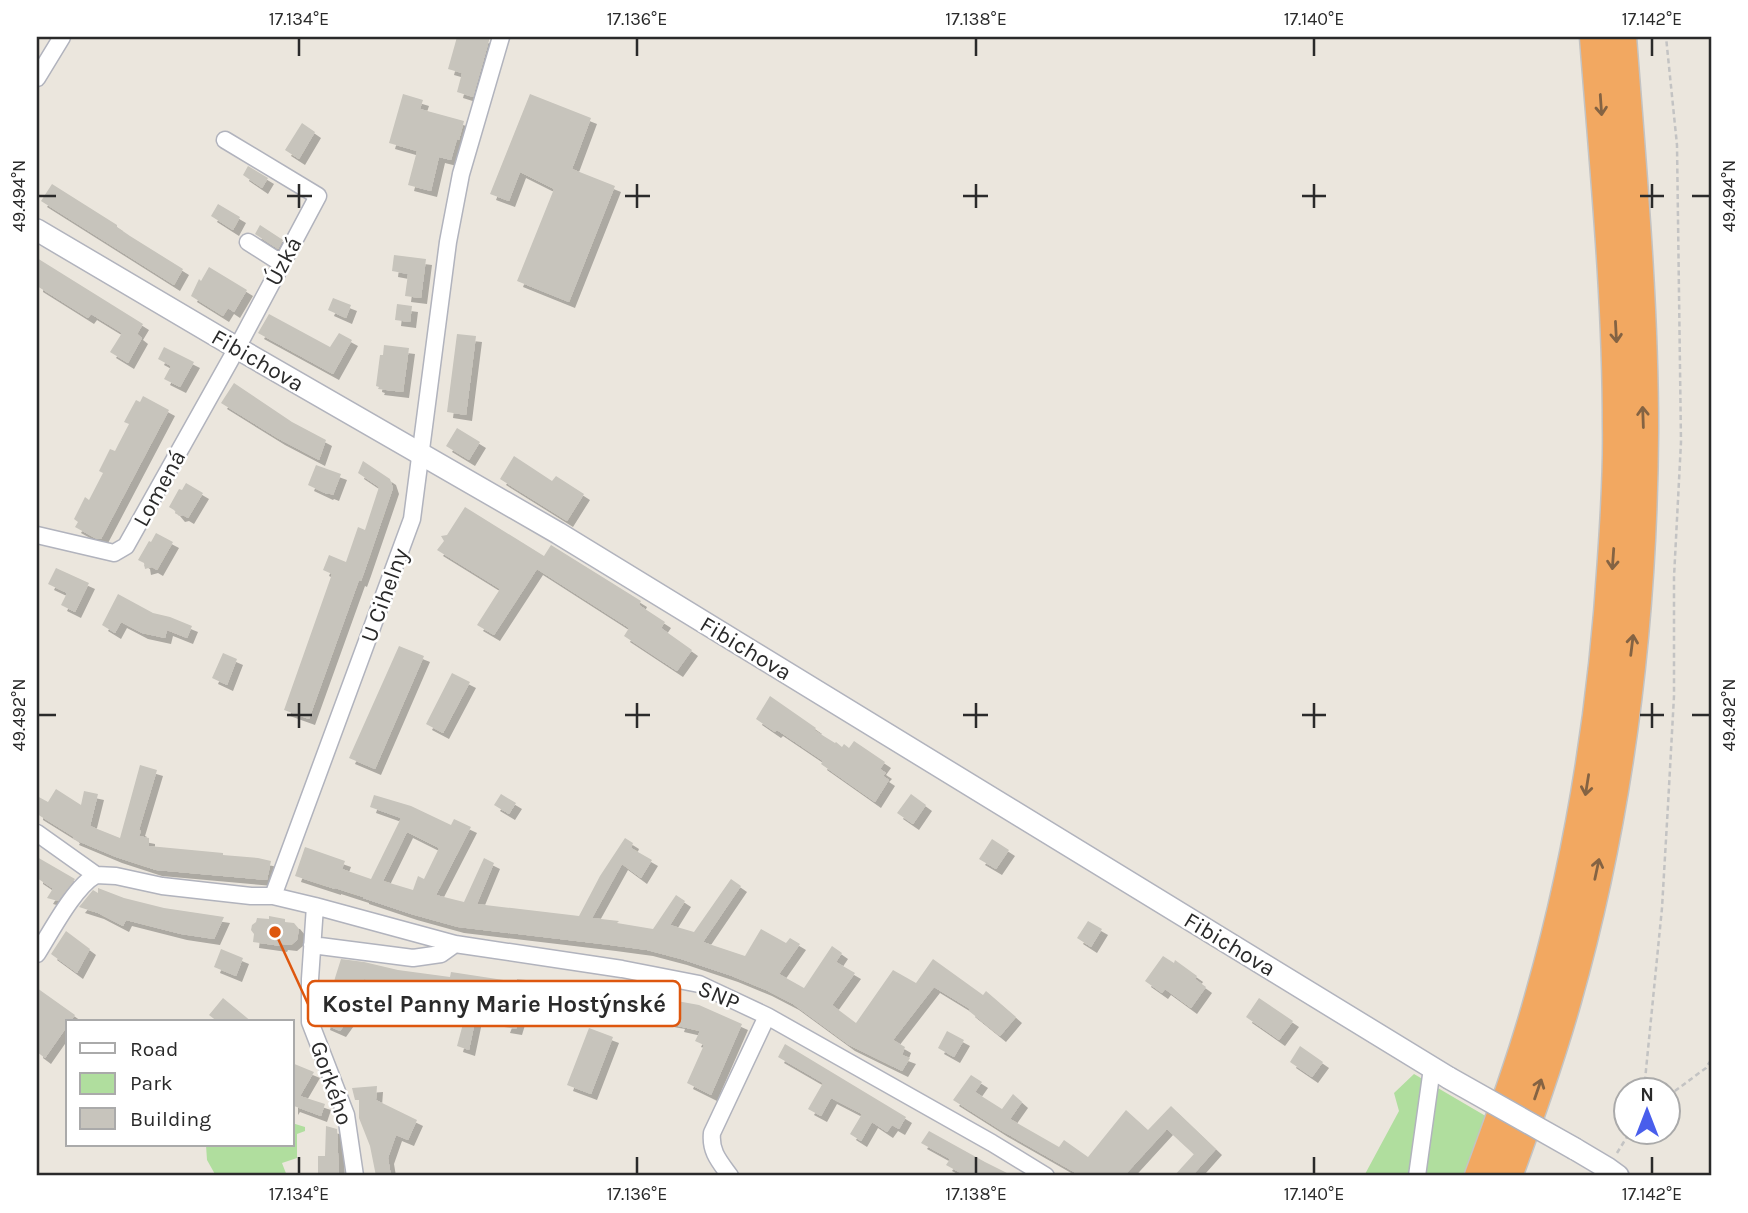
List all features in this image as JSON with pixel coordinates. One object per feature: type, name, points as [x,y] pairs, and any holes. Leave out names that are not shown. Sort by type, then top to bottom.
[{"type":"highway","points":[[1480,1176],[1515,1080],[1542,993],[1565,897],[1588,782],[1609,626],[1616,510],[1617,341],[1595,37]]},
{"type":"highway","points":[[1507,1176],[1539,1088],[1566,999],[1591,901],[1611,799],[1634,629],[1643,417],[1637,244],[1621,37]]},
{"type":"street","points":[[37,78],[62,37]]},
{"type":"street","name":"U Cihelny","points":[[273,896],[412,519],[448,242],[461,174],[501,37]]},
{"type":"street","name":"Úzká","points":[[225,140],[318,196],[237,348]]},
{"type":"street","name":"Fibichova","points":[[37,230],[570,540],[1440,1073],[1575,1149],[1609,1173]]},
{"type":"street","points":[[248,242],[281,263]]},
{"type":"street","name":"Lomená","points":[[37,535],[114,553],[126,545],[237,348]]},
{"type":"street","points":[[37,833],[96,875]]},
{"type":"street","points":[[37,954],[78,890],[96,875],[175,887],[273,896]]},
{"type":"street","name":"SNP","points":[[273,896],[455,944],[699,985],[767,1016],[1046,1176]]},
{"type":"street","name":"Gorkého","points":[[315,906],[310,1022],[346,1115],[355,1176]]},
{"type":"street","points":[[312,944],[413,958],[441,954],[455,944]]},
{"type":"street","points":[[730,1176],[713,1154],[712,1133],[767,1016]]},
{"type":"street","points":[[1417,1176],[1440,1073]]},
{"type":"path","points":[[1644,1076],[1662,908],[1669,791],[1674,696],[1674,578],[1681,442],[1677,145],[1666,37]]},
{"type":"path","points":[[1682,1086],[1706,1068],[1711,1060]]},
{"type":"path","points":[[1609,1173],[1623,1146]]},
{"type":"green space","points":[[1414,1074],[1489,1118],[1467,1176],[1364,1176],[1399,1111],[1394,1093]]},
{"type":"green space","points":[[294,1124],[305,1127],[305,1131],[297,1134],[297,1158],[282,1163],[287,1176],[216,1176],[207,1160],[206,1146],[294,1146]]},
{"type":"building","points":[[457,37],[490,37],[473,97],[457,92],[462,73],[448,69]]},
{"type":"building","points":[[403,94],[423,100],[420,109],[464,121],[451,160],[439,157],[431,191],[408,185],[417,151],[389,143]]},
{"type":"building","points":[[530,94],[591,118],[572,169],[615,186],[569,302],[517,281],[554,189],[520,172],[509,201],[490,194]]},
{"type":"building","points":[[302,123],[315,132],[299,159],[285,150]]},
{"type":"building","points":[[248,166],[268,178],[262,188],[243,175]]},
{"type":"building","points":[[52,184],[183,269],[174,285],[41,201]]},
{"type":"building","points":[[218,204],[240,217],[233,230],[211,216]]},
{"type":"building","points":[[260,225],[283,240],[278,249],[255,234]]},
{"type":"building","points":[[394,255],[426,259],[421,298],[405,296],[408,274],[392,271]]},
{"type":"building","points":[[37,258],[143,324],[137,334],[142,338],[128,363],[110,352],[122,333],[91,314],[88,318],[37,286]]},
{"type":"building","points":[[209,267],[247,290],[234,312],[228,308],[223,316],[191,296],[199,279],[201,281]]},
{"type":"building","points":[[333,298],[351,305],[346,318],[328,310]]},
{"type":"building","points":[[397,304],[412,306],[410,322],[395,320]]},
{"type":"building","points":[[269,314],[330,347],[339,333],[352,340],[333,374],[258,333]]},
{"type":"building","points":[[457,334],[476,336],[466,415],[447,412]]},
{"type":"building","points":[[384,345],[409,348],[403,392],[378,389],[376,386]]},
{"type":"building","points":[[164,347],[194,362],[180,387],[164,379],[171,366],[158,359]]},
{"type":"building","points":[[234,383],[292,422],[326,440],[319,460],[221,403]]},
{"type":"building","points":[[143,396],[169,410],[101,539],[95,538],[75,527],[78,522],[74,519],[85,497],[89,500],[103,473],[99,471],[110,449],[115,451],[129,424],[124,422],[136,400],[140,402]]},
{"type":"building","points":[[457,428],[480,442],[469,460],[446,446]]},
{"type":"building","points":[[514,456],[552,481],[556,476],[584,494],[567,521],[500,479]]},
{"type":"building","points":[[363,461],[390,479],[393,488],[309,719],[284,710],[332,574],[323,570],[329,555],[346,562],[358,527],[365,530],[379,487],[358,473]]},
{"type":"building","points":[[316,465],[341,474],[333,495],[308,485]]},
{"type":"building","points":[[186,483],[203,493],[188,518],[179,516],[169,507],[179,489],[182,490]]},
{"type":"building","points":[[465,507],[544,556],[551,545],[641,601],[639,605],[665,622],[661,628],[692,650],[677,671],[624,636],[629,628],[537,569],[494,635],[477,625],[500,589],[437,550],[444,541],[441,536],[447,535]]},
{"type":"building","points":[[156,533],[173,542],[157,570],[152,567],[145,569],[144,563],[138,560]]},
{"type":"building","points":[[56,568],[89,583],[75,612],[61,605],[67,593],[48,584]]},
{"type":"building","points":[[118,594],[153,613],[192,626],[187,638],[167,630],[165,638],[142,633],[121,622],[115,633],[102,625]]},
{"type":"building","points":[[399,646],[424,656],[375,769],[349,758]]},
{"type":"building","points":[[223,653],[237,659],[227,685],[212,678]]},
{"type":"building","points":[[452,673],[470,682],[443,733],[426,724]]},
{"type":"building","points":[[770,696],[835,743],[849,748],[854,741],[885,762],[880,769],[886,773],[883,776],[889,780],[875,802],[821,764],[823,761],[756,719]]},
{"type":"building","points":[[140,765],[157,770],[139,830],[139,836],[149,838],[149,846],[271,861],[267,880],[156,870],[73,839],[74,837],[37,814],[37,796],[48,802],[56,789],[81,805],[84,791],[98,794],[90,826],[120,838]]},
{"type":"building","points":[[501,794],[516,803],[509,814],[494,805]]},
{"type":"building","points":[[911,794],[926,805],[913,824],[897,813]]},
{"type":"building","points":[[374,795],[411,806],[451,825],[454,819],[471,827],[436,895],[464,902],[484,858],[494,863],[477,904],[579,916],[600,876],[625,838],[633,843],[631,848],[652,860],[641,878],[622,864],[592,918],[653,929],[676,895],[685,901],[670,925],[694,932],[731,879],[741,886],[703,942],[745,956],[761,929],[786,943],[790,938],[800,944],[779,974],[804,988],[832,946],[842,953],[836,962],[855,973],[832,1005],[856,1023],[893,970],[916,983],[933,959],[983,995],[986,991],[1016,1017],[1000,1036],[969,1011],[970,1009],[934,987],[893,1040],[905,1047],[902,1055],[910,1058],[902,1071],[849,1045],[793,1004],[766,990],[681,959],[647,950],[458,927],[295,876],[305,847],[345,861],[342,869],[371,879],[401,818],[370,807]],"holes":[[[407,832],[439,848],[424,879],[418,876],[413,890],[383,881]]]},
{"type":"building","points":[[992,839],[1009,850],[996,869],[979,859]]},
{"type":"building","points":[[37,857],[75,879],[58,901],[47,898],[52,888],[37,878]]},
{"type":"building","points":[[98,888],[164,908],[224,917],[214,939],[126,920],[123,926],[79,907],[93,890],[98,893]]},
{"type":"building","points":[[269,916],[294,923],[299,929],[297,940],[291,945],[281,946],[253,942],[252,925],[257,918],[269,919]]},
{"type":"building","points":[[1088,921],[1102,929],[1091,947],[1077,938]]},
{"type":"building","points":[[66,931],[90,949],[77,973],[51,954]]},
{"type":"building","points":[[221,949],[243,958],[236,976],[214,967]]},
{"type":"building","points":[[1163,956],[1174,963],[1175,960],[1197,976],[1195,979],[1206,987],[1191,1008],[1165,989],[1162,993],[1145,981]]},
{"type":"building","points":[[341,959],[450,977],[451,972],[517,982],[517,979],[644,995],[699,1005],[742,1024],[711,1095],[687,1083],[704,1045],[695,1041],[700,1031],[678,1026],[679,1023],[639,1016],[543,1002],[541,1011],[523,1006],[516,1029],[504,1027],[513,1004],[480,997],[438,993],[437,997],[429,996],[428,1001],[409,999],[402,1021],[391,1021],[389,1018],[398,986],[364,979],[355,1010],[340,1031],[324,1024]]},
{"type":"building","points":[[37,988],[75,1015],[71,1020],[66,1020],[66,1028],[45,1058],[37,1052]]},
{"type":"building","points":[[223,998],[250,1020],[215,1020],[209,1015]]},
{"type":"building","points":[[1259,998],[1293,1021],[1279,1040],[1246,1017]]},
{"type":"building","points":[[467,1009],[477,1012],[469,1050],[457,1046]]},
{"type":"building","points":[[589,1028],[613,1037],[591,1094],[567,1085]]},
{"type":"building","points":[[947,1031],[964,1040],[954,1057],[938,1048]]},
{"type":"building","points":[[785,1044],[906,1117],[899,1129],[892,1125],[887,1132],[872,1122],[861,1141],[850,1134],[862,1114],[831,1098],[821,1116],[808,1109],[823,1083],[778,1057]]},
{"type":"building","points":[[1300,1046],[1323,1062],[1312,1077],[1290,1062]]},
{"type":"building","points":[[294,1064],[314,1072],[300,1096],[325,1104],[321,1116],[294,1106]]},
{"type":"building","points":[[971,1075],[982,1082],[975,1092],[1002,1109],[1013,1094],[1022,1102],[1010,1119],[1059,1147],[1064,1140],[1088,1157],[1126,1110],[1148,1130],[1171,1106],[1216,1149],[1192,1176],[1174,1176],[1194,1154],[1167,1129],[1124,1176],[1081,1176],[953,1100]]},
{"type":"building","points":[[377,1086],[376,1100],[417,1120],[408,1140],[396,1135],[388,1158],[391,1176],[376,1176],[370,1146],[359,1118],[359,1100],[355,1100],[352,1088]]},
{"type":"building","points":[[326,1126],[337,1129],[339,1176],[318,1176],[318,1156],[325,1156]]},
{"type":"building","points":[[929,1131],[1013,1176],[966,1176],[946,1165],[950,1159],[921,1143]]},
{"type":"place","name":"Kostel Panny Marie Hostýnské","points":[[275,932]]}]
